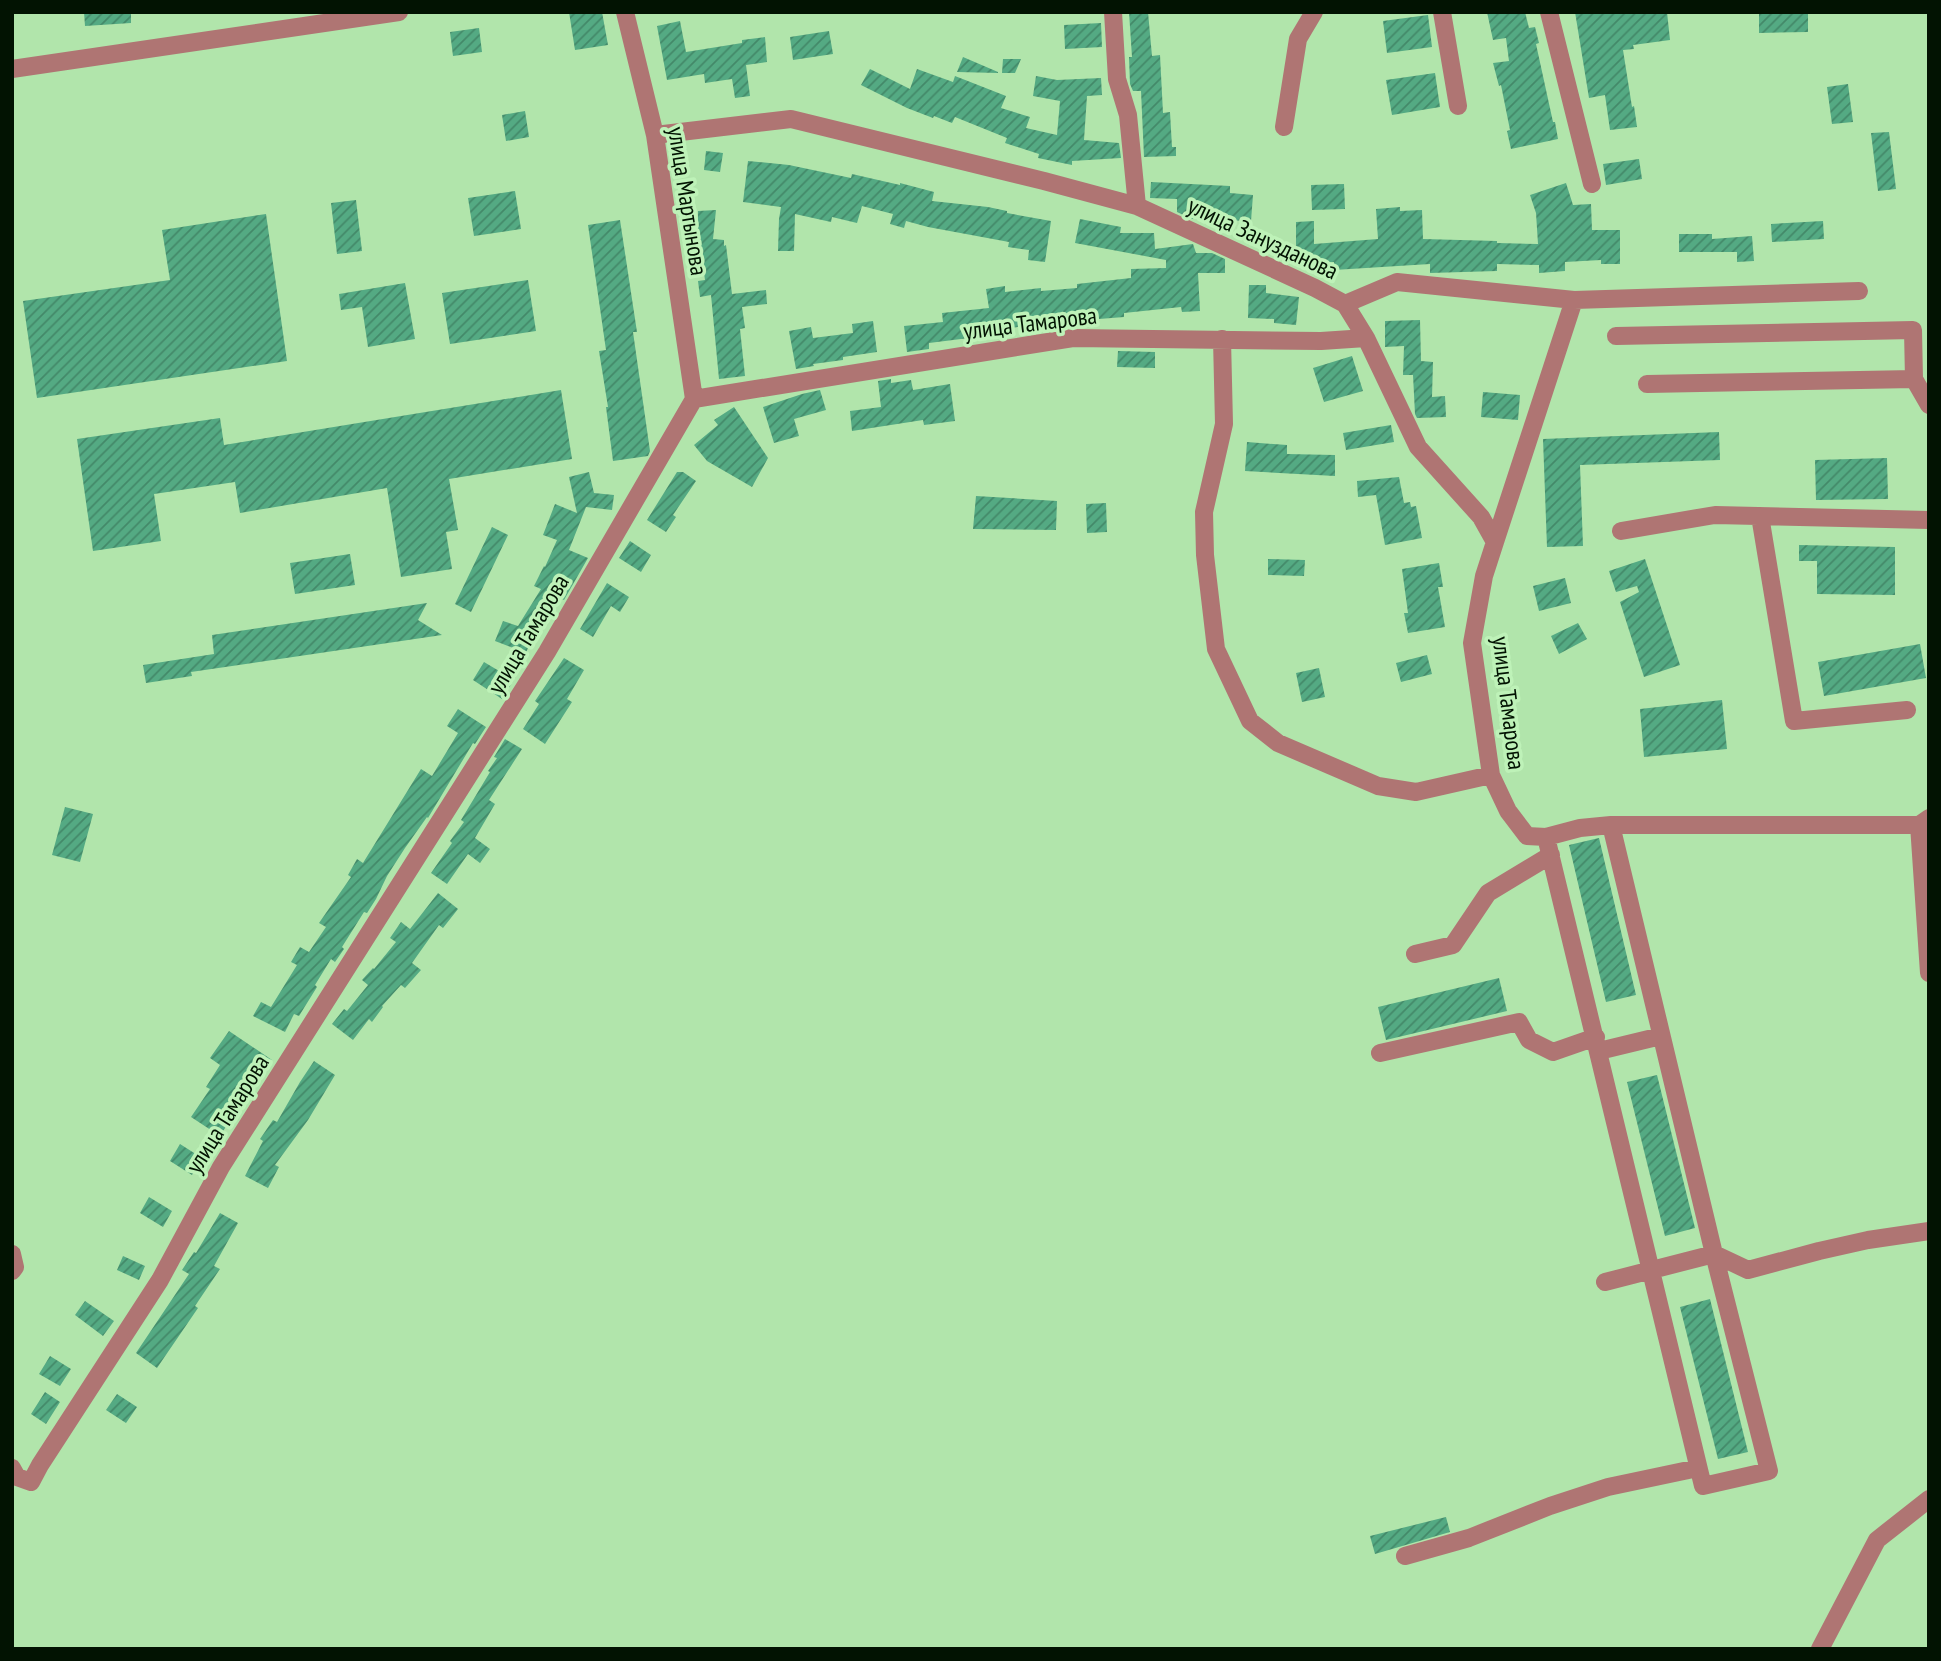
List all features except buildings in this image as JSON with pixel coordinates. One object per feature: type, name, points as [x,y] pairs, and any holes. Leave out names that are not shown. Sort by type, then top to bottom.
[{"type":"street","points":[[12,69],[338,17],[399,12]]},
{"type":"street","name":"улица Мартынова","points":[[625,12],[655,135],[694,398]]},
{"type":"street","points":[[1113,12],[1117,79],[1128,115],[1137,206]]},
{"type":"street","points":[[1284,127],[1298,39],[1314,12]]},
{"type":"street","points":[[1442,12],[1458,106]]},
{"type":"street","points":[[1549,12],[1592,184]]},
{"type":"street","name":"улица Занузданова","points":[[655,135],[791,119],[1137,206],[1345,304],[1396,282],[1574,300],[1859,291]]},
{"type":"street","name":"улица Тамарова","points":[[1549,846],[1527,836],[1508,811],[1491,775],[1472,643],[1484,576],[1574,300]]},
{"type":"street","points":[[1345,304],[1366,338],[1418,447],[1481,517],[1495,542]]},
{"type":"street","points":[[1616,336],[1921,330],[1914,379],[1929,405]]},
{"type":"street","name":"улица Тамарова","points":[[12,1468],[17,1476],[31,1482],[160,1280],[221,1167],[547,652],[694,398],[1073,338],[1321,341],[1366,338]]},
{"type":"street","points":[[1222,339],[1224,424],[1204,512],[1206,555],[1216,649],[1250,720],[1278,743],[1378,786],[1416,792],[1491,775]]},
{"type":"street","points":[[1647,384],[1914,379]]},
{"type":"street","points":[[1621,531],[1716,515],[1929,520]]},
{"type":"street","points":[[1760,516],[1794,721],[1908,710]]},
{"type":"street","points":[[1415,954],[1453,945],[1488,892],[1549,846],[1580,828],[1611,825],[1924,821],[1929,973]]},
{"type":"street","points":[[1549,846],[1703,1486],[1769,1471],[1611,825]]},
{"type":"street","points":[[1380,1053],[1519,1022],[1529,1040],[1553,1052],[1661,1036]]},
{"type":"street","points":[[1605,1282],[1714,1254],[1748,1270],[1868,1240],[1929,1231]]},
{"type":"street","points":[[12,1254],[15,1267],[12,1271]]},
{"type":"street","points":[[1405,1556],[1469,1538],[1550,1506],[1608,1487],[1698,1468]]},
{"type":"street","points":[[1820,1649],[1877,1540],[1929,1499]]}]
